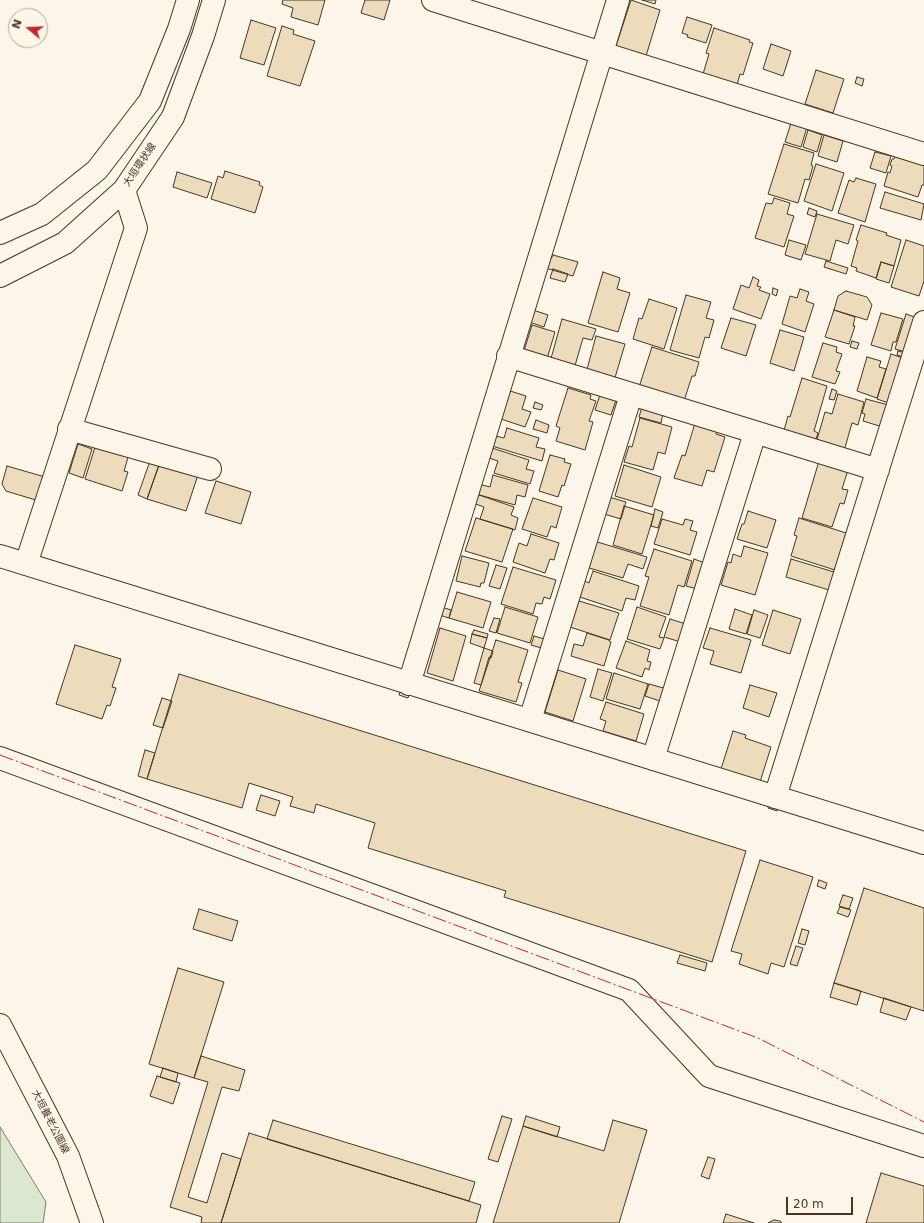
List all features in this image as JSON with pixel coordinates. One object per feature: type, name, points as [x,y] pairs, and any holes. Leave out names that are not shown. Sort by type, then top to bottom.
[{"type":"street","points":[[0,233],[42,214],[97,170],[150,101],[180,29],[188,0]]},
{"type":"street","name":"大垣環状線","points":[[0,276],[65,243],[124,190],[173,117],[203,36],[214,0]]},
{"type":"street","points":[[433,0],[924,154]]},
{"type":"street","points":[[409,684],[618,0]]},
{"type":"street","points":[[26,564],[136,228],[124,190]]},
{"type":"street","points":[[775,797],[924,322]]},
{"type":"street","points":[[508,356],[878,470]]},
{"type":"street","points":[[530,720],[631,395]]},
{"type":"street","points":[[70,429],[210,469]]},
{"type":"street","points":[[654,759],[755,433]]},
{"type":"street","points":[[0,556],[924,843]]},
{"type":"street","points":[[0,758],[629,990],[709,1076],[924,1146]]},
{"type":"street","name":"大垣養老公園線","points":[[0,1025],[68,1156],[92,1223]]},
{"type":"green space","points":[[0,1127],[46,1202],[43,1223],[0,1223]]},
{"type":"building","points":[[283,0],[325,0],[318,25],[291,17],[293,8],[282,4]]},
{"type":"building","points":[[365,0],[390,0],[384,20],[361,13]]},
{"type":"building","points":[[631,0],[660,10],[646,56],[616,46]]},
{"type":"building","points":[[642,0],[656,0],[655,4]]},
{"type":"building","points":[[687,17],[712,25],[706,43],[687,37],[688,35],[682,33]]},
{"type":"building","points":[[251,20],[276,28],[264,65],[240,58]]},
{"type":"building","points":[[282,26],[294,30],[293,34],[315,41],[300,86],[267,76]]},
{"type":"building","points":[[714,28],[750,40],[749,42],[753,43],[743,75],[740,74],[737,85],[703,74],[709,54],[706,53]]},
{"type":"building","points":[[771,44],[791,51],[783,76],[763,69]]},
{"type":"building","points":[[816,70],[844,79],[833,113],[805,104]]},
{"type":"building","points":[[857,77],[864,79],[862,86],[855,83]]},
{"type":"building","points":[[791,123],[807,127],[801,147],[785,142]]},
{"type":"building","points":[[808,130],[822,135],[817,152],[803,147]]},
{"type":"building","points":[[824,135],[843,141],[837,162],[818,156]]},
{"type":"building","points":[[784,144],[814,153],[811,165],[813,166],[809,180],[805,179],[798,203],[768,194]]},
{"type":"building","points":[[875,152],[891,156],[886,173],[870,168]]},
{"type":"building","points":[[895,155],[924,164],[924,185],[922,185],[918,197],[884,186],[888,172],[890,173],[892,159],[894,159]]},
{"type":"building","points":[[816,164],[844,173],[832,211],[804,201]]},
{"type":"building","points":[[225,171],[260,182],[259,185],[263,187],[255,213],[211,199],[218,176],[223,178]]},
{"type":"building","points":[[177,172],[212,183],[207,198],[173,187]]},
{"type":"building","points":[[856,178],[876,184],[865,222],[838,213],[849,180],[854,182]]},
{"type":"building","points":[[885,192],[924,204],[921,220],[880,208]]},
{"type":"building","points":[[774,198],[790,203],[787,214],[794,216],[784,247],[755,238],[766,203],[772,204]]},
{"type":"building","points":[[809,208],[817,211],[815,217],[807,214]]},
{"type":"building","points":[[817,214],[854,225],[848,244],[836,240],[830,261],[805,254]]},
{"type":"building","points":[[861,225],[887,233],[886,235],[901,240],[894,266],[881,262],[876,278],[856,271],[857,268],[851,266],[858,241],[856,240]]},
{"type":"building","points":[[789,240],[806,245],[801,260],[785,255]]},
{"type":"building","points":[[906,240],[924,246],[924,281],[919,296],[891,287]]},
{"type":"building","points":[[553,255],[578,262],[573,276],[542,267],[545,257],[551,259]]},
{"type":"building","points":[[826,261],[848,268],[846,274],[824,267]]},
{"type":"building","points":[[881,262],[894,266],[889,283],[876,279]]},
{"type":"building","points":[[553,269],[568,274],[565,282],[550,278]]},
{"type":"building","points":[[603,272],[620,278],[617,289],[630,293],[618,332],[588,323]]},
{"type":"building","points":[[753,277],[759,280],[757,286],[761,287],[759,290],[770,294],[761,319],[733,309],[741,285],[749,288]]},
{"type":"building","points":[[773,288],[778,290],[776,296],[772,294]]},
{"type":"building","points":[[800,289],[809,292],[806,301],[814,304],[805,332],[782,324],[790,296],[797,298]]},
{"type":"building","points":[[846,291],[867,297],[872,305],[867,320],[834,310],[838,296]]},
{"type":"building","points":[[686,295],[711,302],[706,318],[714,320],[709,338],[705,337],[699,358],[670,350]]},
{"type":"building","points":[[649,299],[677,308],[664,349],[633,339],[639,318],[642,319]]},
{"type":"building","points":[[533,310],[548,315],[544,327],[529,322]]},
{"type":"building","points":[[834,310],[855,317],[853,326],[855,326],[849,344],[825,337]]},
{"type":"building","points":[[881,313],[903,319],[896,342],[893,342],[891,351],[871,345]]},
{"type":"building","points":[[906,314],[920,319],[909,353],[895,349]]},
{"type":"building","points":[[731,318],[756,325],[746,356],[721,348]]},
{"type":"building","points":[[562,319],[596,329],[592,340],[583,338],[574,369],[550,362]]},
{"type":"building","points":[[532,325],[555,332],[546,362],[523,354]]},
{"type":"building","points":[[780,330],[804,337],[794,371],[770,363]]},
{"type":"building","points":[[596,336],[625,344],[614,381],[586,373]]},
{"type":"building","points":[[852,341],[859,343],[857,349],[850,347]]},
{"type":"building","points":[[823,343],[837,347],[836,352],[842,354],[836,371],[840,372],[835,384],[812,377]]},
{"type":"building","points":[[652,347],[699,362],[695,376],[692,376],[684,401],[639,387]]},
{"type":"building","points":[[898,351],[906,353],[905,358],[897,355]]},
{"type":"building","points":[[891,354],[909,360],[895,405],[877,399]]},
{"type":"building","points":[[867,357],[881,361],[879,367],[886,369],[877,398],[857,391]]},
{"type":"building","points":[[802,378],[827,386],[814,431],[818,433],[814,444],[783,434]]},
{"type":"building","points":[[568,388],[591,395],[590,399],[596,401],[589,421],[593,422],[585,450],[556,441],[560,428],[556,426]]},
{"type":"building","points":[[832,389],[837,391],[834,400],[829,399]]},
{"type":"building","points":[[507,390],[526,396],[522,409],[531,412],[525,427],[498,418]]},
{"type":"building","points":[[838,394],[864,402],[858,425],[852,423],[844,451],[816,443],[825,412],[832,414]]},
{"type":"building","points":[[600,395],[616,400],[611,415],[595,410]]},
{"type":"building","points":[[866,399],[892,406],[886,428],[863,421],[865,414],[862,413]]},
{"type":"building","points":[[535,402],[543,405],[541,410],[533,408]]},
{"type":"building","points":[[642,407],[663,413],[661,423],[639,417]]},
{"type":"building","points":[[640,418],[672,427],[665,454],[658,452],[653,470],[624,462],[629,446],[632,447]]},
{"type":"building","points":[[536,420],[549,425],[547,433],[533,429]]},
{"type":"building","points":[[695,423],[718,430],[716,434],[725,437],[714,472],[707,470],[702,486],[674,478],[682,455],[685,456]]},
{"type":"building","points":[[507,428],[539,438],[536,447],[545,449],[542,461],[492,446],[496,436],[504,438]]},
{"type":"building","points":[[78,444],[92,449],[83,478],[69,473]]},
{"type":"building","points":[[96,444],[129,454],[124,471],[128,472],[122,491],[85,479]]},
{"type":"building","points":[[492,448],[529,460],[526,469],[534,471],[530,484],[494,473],[498,461],[489,458]]},
{"type":"building","points":[[550,455],[565,459],[564,462],[571,464],[564,486],[562,485],[558,497],[539,491]]},
{"type":"building","points":[[150,461],[159,465],[147,499],[138,495]]},
{"type":"building","points":[[819,461],[848,470],[842,489],[848,490],[844,504],[840,503],[832,527],[802,518]]},
{"type":"building","points":[[159,465],[198,475],[186,511],[147,499]]},
{"type":"building","points":[[624,465],[661,477],[652,507],[615,496]]},
{"type":"building","points":[[7,466],[45,477],[39,501],[6,491],[2,484]]},
{"type":"building","points":[[493,475],[528,485],[525,497],[517,495],[515,505],[476,494],[479,484],[490,487]]},
{"type":"building","points":[[216,481],[251,492],[241,524],[205,513]]},
{"type":"building","points":[[476,494],[514,507],[511,515],[518,518],[515,530],[480,519],[484,507],[473,503]]},
{"type":"building","points":[[609,497],[626,502],[621,519],[604,514]]},
{"type":"building","points":[[533,498],[562,507],[556,528],[551,526],[547,537],[522,529]]},
{"type":"building","points":[[624,506],[654,515],[642,554],[613,545]]},
{"type":"building","points":[[655,509],[663,512],[658,528],[651,526]]},
{"type":"building","points":[[748,511],[776,520],[767,548],[737,539]]},
{"type":"building","points":[[476,518],[513,529],[502,562],[465,551]]},
{"type":"building","points":[[799,518],[846,533],[835,570],[791,556],[797,536],[794,535]]},
{"type":"building","points":[[662,519],[683,525],[685,519],[693,521],[690,530],[697,532],[690,555],[654,544]]},
{"type":"building","points":[[531,534],[559,543],[554,560],[550,559],[545,573],[513,562],[519,543],[527,546]]},
{"type":"building","points":[[594,541],[647,557],[643,569],[628,564],[623,578],[586,567]]},
{"type":"building","points":[[744,546],[768,553],[755,595],[721,585],[728,562],[731,563],[733,554],[741,557]]},
{"type":"building","points":[[654,549],[692,561],[684,587],[678,585],[669,615],[640,606],[649,577],[645,576]]},
{"type":"building","points":[[462,556],[489,563],[484,583],[481,583],[480,587],[456,581]]},
{"type":"building","points":[[694,559],[705,563],[697,589],[686,586]]},
{"type":"building","points":[[791,559],[834,572],[829,590],[786,577]]},
{"type":"building","points":[[496,565],[507,568],[500,589],[489,586]]},
{"type":"building","points":[[513,567],[556,580],[550,599],[544,597],[542,604],[536,603],[533,614],[501,604]]},
{"type":"building","points":[[593,571],[639,586],[635,600],[626,598],[622,611],[577,596],[582,580],[589,583]]},
{"type":"building","points":[[457,592],[491,602],[483,628],[449,618]]},
{"type":"building","points":[[579,601],[619,613],[610,640],[570,627]]},
{"type":"building","points":[[438,606],[451,610],[449,618],[436,614]]},
{"type":"building","points":[[505,607],[538,617],[530,643],[497,633]]},
{"type":"building","points":[[637,607],[666,617],[659,637],[664,638],[660,649],[627,639]]},
{"type":"building","points":[[735,609],[752,615],[746,634],[729,629]]},
{"type":"building","points":[[754,610],[768,615],[760,638],[747,634]]},
{"type":"building","points":[[773,610],[801,619],[790,654],[762,645]]},
{"type":"building","points":[[494,618],[500,619],[496,633],[489,631]]},
{"type":"building","points":[[670,619],[689,625],[684,643],[664,637]]},
{"type":"building","points":[[440,628],[466,636],[453,681],[427,673]]},
{"type":"building","points":[[710,628],[751,640],[741,673],[710,664],[714,651],[703,648]]},
{"type":"building","points":[[474,630],[488,634],[487,638],[472,634]]},
{"type":"building","points":[[587,633],[611,642],[604,666],[571,656],[574,644],[583,646]]},
{"type":"building","points":[[472,634],[487,638],[484,648],[470,643]]},
{"type":"building","points":[[534,636],[548,640],[545,649],[531,645]]},
{"type":"building","points":[[496,640],[528,650],[518,682],[522,683],[516,702],[479,691]]},
{"type":"building","points":[[626,641],[650,650],[647,661],[651,662],[649,670],[645,668],[642,677],[616,668]]},
{"type":"building","points":[[75,645],[121,659],[112,687],[116,688],[110,706],[107,705],[102,719],[56,704]]},
{"type":"building","points":[[484,648],[493,651],[491,658],[489,657],[481,685],[474,683]]},
{"type":"building","points":[[598,669],[612,673],[603,701],[590,697]]},
{"type":"building","points":[[558,670],[586,679],[573,721],[545,712]]},
{"type":"building","points":[[614,673],[648,684],[640,709],[606,699]]},
{"type":"building","points":[[179,674],[746,851],[712,962],[504,897],[506,891],[368,848],[375,823],[316,804],[314,813],[290,806],[293,797],[249,783],[242,808],[147,779]]},
{"type":"building","points":[[649,684],[667,689],[663,702],[645,696]]},
{"type":"building","points":[[750,685],[777,693],[769,717],[743,708]]},
{"type":"building","points":[[401,688],[411,691],[408,698],[399,695]]},
{"type":"building","points":[[162,698],[172,701],[163,728],[153,725]]},
{"type":"building","points":[[606,702],[644,714],[636,741],[603,731],[606,721],[600,719]]},
{"type":"building","points":[[733,731],[746,735],[745,738],[771,747],[760,782],[721,769]]},
{"type":"building","points":[[145,750],[155,753],[147,779],[138,776]]},
{"type":"building","points":[[261,795],[280,801],[275,816],[256,810]]},
{"type":"building","points":[[769,804],[779,807],[777,811],[768,808]]},
{"type":"building","points":[[760,860],[813,877],[784,967],[771,963],[768,974],[739,964],[742,954],[731,951]]},
{"type":"building","points":[[819,880],[827,883],[825,889],[817,886]]},
{"type":"building","points":[[864,888],[924,908],[924,1011],[834,983]]},
{"type":"building","points":[[843,895],[853,898],[849,909],[839,906]]},
{"type":"building","points":[[840,907],[851,910],[848,917],[837,913]]},
{"type":"building","points":[[199,909],[238,921],[232,941],[193,929]]},
{"type":"building","points":[[802,929],[809,931],[805,945],[798,943]]},
{"type":"building","points":[[796,946],[803,948],[797,966],[790,964]]},
{"type":"building","points":[[680,955],[707,963],[705,971],[677,963]]},
{"type":"building","points":[[178,968],[224,982],[194,1078],[149,1064]]},
{"type":"building","points":[[834,983],[861,991],[857,1005],[830,997]]},
{"type":"building","points":[[884,998],[911,1007],[906,1020],[880,1012]]},
{"type":"building","points":[[201,1056],[245,1070],[239,1091],[222,1087],[188,1197],[207,1203],[222,1153],[241,1159],[221,1223],[201,1223],[202,1217],[170,1207],[208,1082],[194,1078]]},
{"type":"building","points":[[163,1068],[178,1073],[176,1082],[160,1077]]},
{"type":"building","points":[[157,1076],[180,1083],[173,1104],[150,1096]]},
{"type":"building","points":[[502,1116],[512,1119],[498,1162],[488,1159]]},
{"type":"building","points":[[526,1116],[560,1127],[557,1137],[523,1126]]},
{"type":"building","points":[[273,1120],[475,1182],[469,1201],[267,1139]]},
{"type":"building","points":[[613,1120],[647,1130],[619,1223],[493,1223],[523,1126],[604,1151]]},
{"type":"building","points":[[249,1133],[481,1205],[476,1223],[221,1223]]},
{"type":"building","points":[[708,1157],[715,1159],[709,1179],[701,1176]]},
{"type":"building","points":[[881,1173],[924,1186],[924,1223],[866,1223]]},
{"type":"building","points":[[726,1214],[754,1223],[723,1223]]},
{"type":"building","points":[[774,1220],[780,1221],[782,1223],[768,1223]]},
{"type":"power","points":[[0,755],[758,1038],[924,1122]]}]
